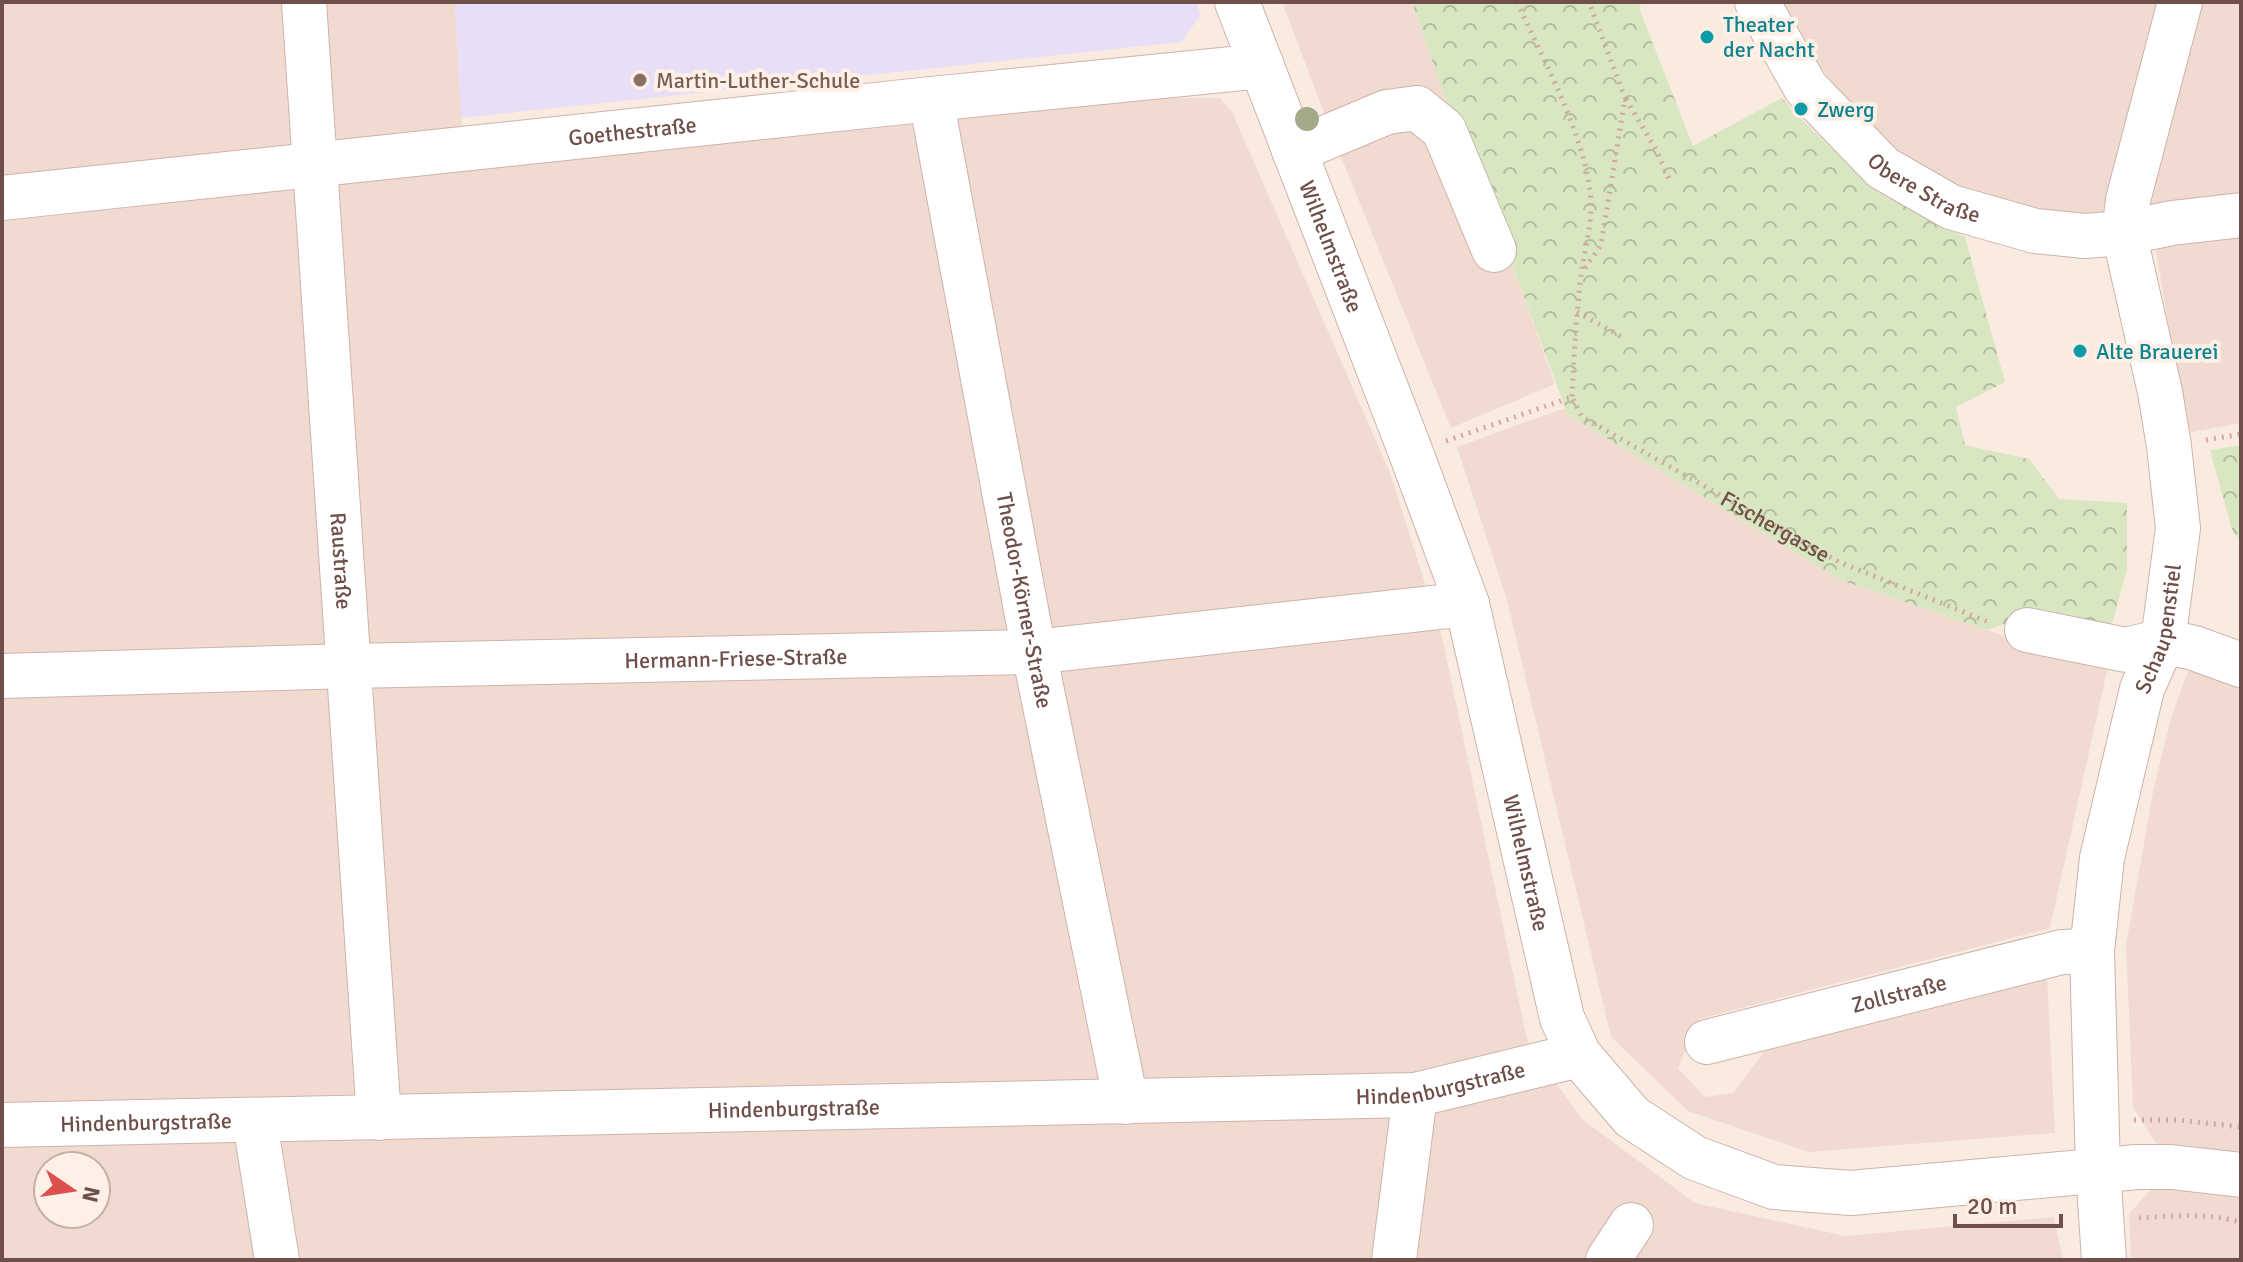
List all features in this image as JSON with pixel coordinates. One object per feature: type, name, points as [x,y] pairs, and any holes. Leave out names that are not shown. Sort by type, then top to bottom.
[{"type":"street","name":"Raustraße","points":[[304,2],[379,1118]]},
{"type":"street","name":"Wilhelmstraße","points":[[1237,2],[1467,604],[1562,1018],[1579,1055],[1632,1117],[1695,1158],[1774,1187],[1851,1193],[2098,1170],[2171,1167],[2241,1175]]},
{"type":"street","name":"Obere Straße","points":[[1757,2],[1806,88],[1883,168],[1951,207],[2035,231],[2085,236],[2241,215]]},
{"type":"street","name":"Schaupenstiel","points":[[2103,1240],[2092,951],[2102,858],[2142,689],[2163,641],[2178,528],[2160,392],[2124,233],[2128,200],[2180,2]]},
{"type":"street","name":"Goethestraße","points":[[2,198],[1262,66]]},
{"type":"street","name":"Theodor-Körner-Straße","points":[[931,99],[1034,652],[1126,1102]]},
{"type":"street","points":[[1294,151],[1387,112],[1417,108],[1444,130],[1494,250]]},
{"type":"street","name":"Hermann-Friese-Straße","points":[[2,676],[1034,652],[1467,604]]},
{"type":"street","points":[[2027,630],[2126,650],[2163,641],[2241,665]]},
{"type":"street","name":"Zollstraße","points":[[1707,1042],[2062,952],[2092,951]]},
{"type":"street","name":"Hindenburgstraße","points":[[2,1125],[1415,1095],[1579,1055]]},
{"type":"street","points":[[1394,1260],[1415,1095]]},
{"type":"street","points":[[255,1122],[277,1260]]},
{"type":"path","points":[[1411,453],[1572,397],[1577,312],[1588,248],[1590,191],[1566,109],[1517,2]]},
{"type":"path","points":[[1589,2],[1625,98],[1656,150],[1671,183]]},
{"type":"path","points":[[1582,272],[1601,245],[1625,98]]},
{"type":"path","points":[[1577,312],[1622,337]]},
{"type":"path","name":"Fischergasse","points":[[1572,397],[1582,417],[1839,562],[1984,622],[2027,630]]},
{"type":"path","points":[[2129,1120],[2178,1120],[2241,1127]]},
{"type":"path","points":[[2103,1240],[2175,1216],[2241,1223]]},
{"type":"shaded area","points":[[2,2],[455,2],[463,148],[931,99],[1220,98],[1232,112],[1390,473],[1442,637],[1528,1044],[1582,1119],[1695,1203],[1845,1236],[2054,1217],[2063,1260],[2,1260]]},
{"type":"shaded area","name":"Martin-Luther-Schule","points":[[455,2],[1196,2],[1201,15],[1181,42],[461,118]]},
{"type":"shaded area","points":[[1282,2],[1412,2],[1452,119],[1506,249],[1555,384],[1451,428]]},
{"type":"shaded area","points":[[1771,2],[2241,2],[2241,423],[2187,433],[2153,234],[2037,224],[1884,151]]},
{"type":"shaded area","points":[[1565,408],[1568,415],[1841,580],[2016,640],[2109,662],[2050,928],[1699,1019],[1678,1068],[1705,1097],[1733,1093],[1773,1040],[2047,977],[2055,1133],[1809,1152],[1688,1111],[1611,1037],[1507,600],[1457,447]]},
{"type":"shaded area","points":[[2241,644],[2241,1260],[2131,1260],[2129,1214],[2171,1167],[2133,1107],[2126,945],[2154,787],[2171,718],[2188,671]]},
{"type":"green space","points":[[1412,2],[1642,2],[1639,8],[1693,146],[1782,98],[1823,140],[1866,176],[1913,208],[1965,237],[2005,382],[1956,407],[1965,445],[2029,459],[2059,499],[2127,503],[2127,569],[2109,635],[2025,617],[1987,630],[1841,580],[1568,415],[1506,249],[1452,119]]},
{"type":"green space","points":[[2241,445],[2241,540],[2233,533],[2210,450]]},
{"type":"place","name":"Theater der Nacht","points":[[1707,37]]},
{"type":"place","name":"Martin-Luther-Schule","points":[[640,80]]},
{"type":"place","name":"Zwerg","points":[[1801,109]]},
{"type":"place","name":"Alte Brauerei","points":[[2080,351]]}]
